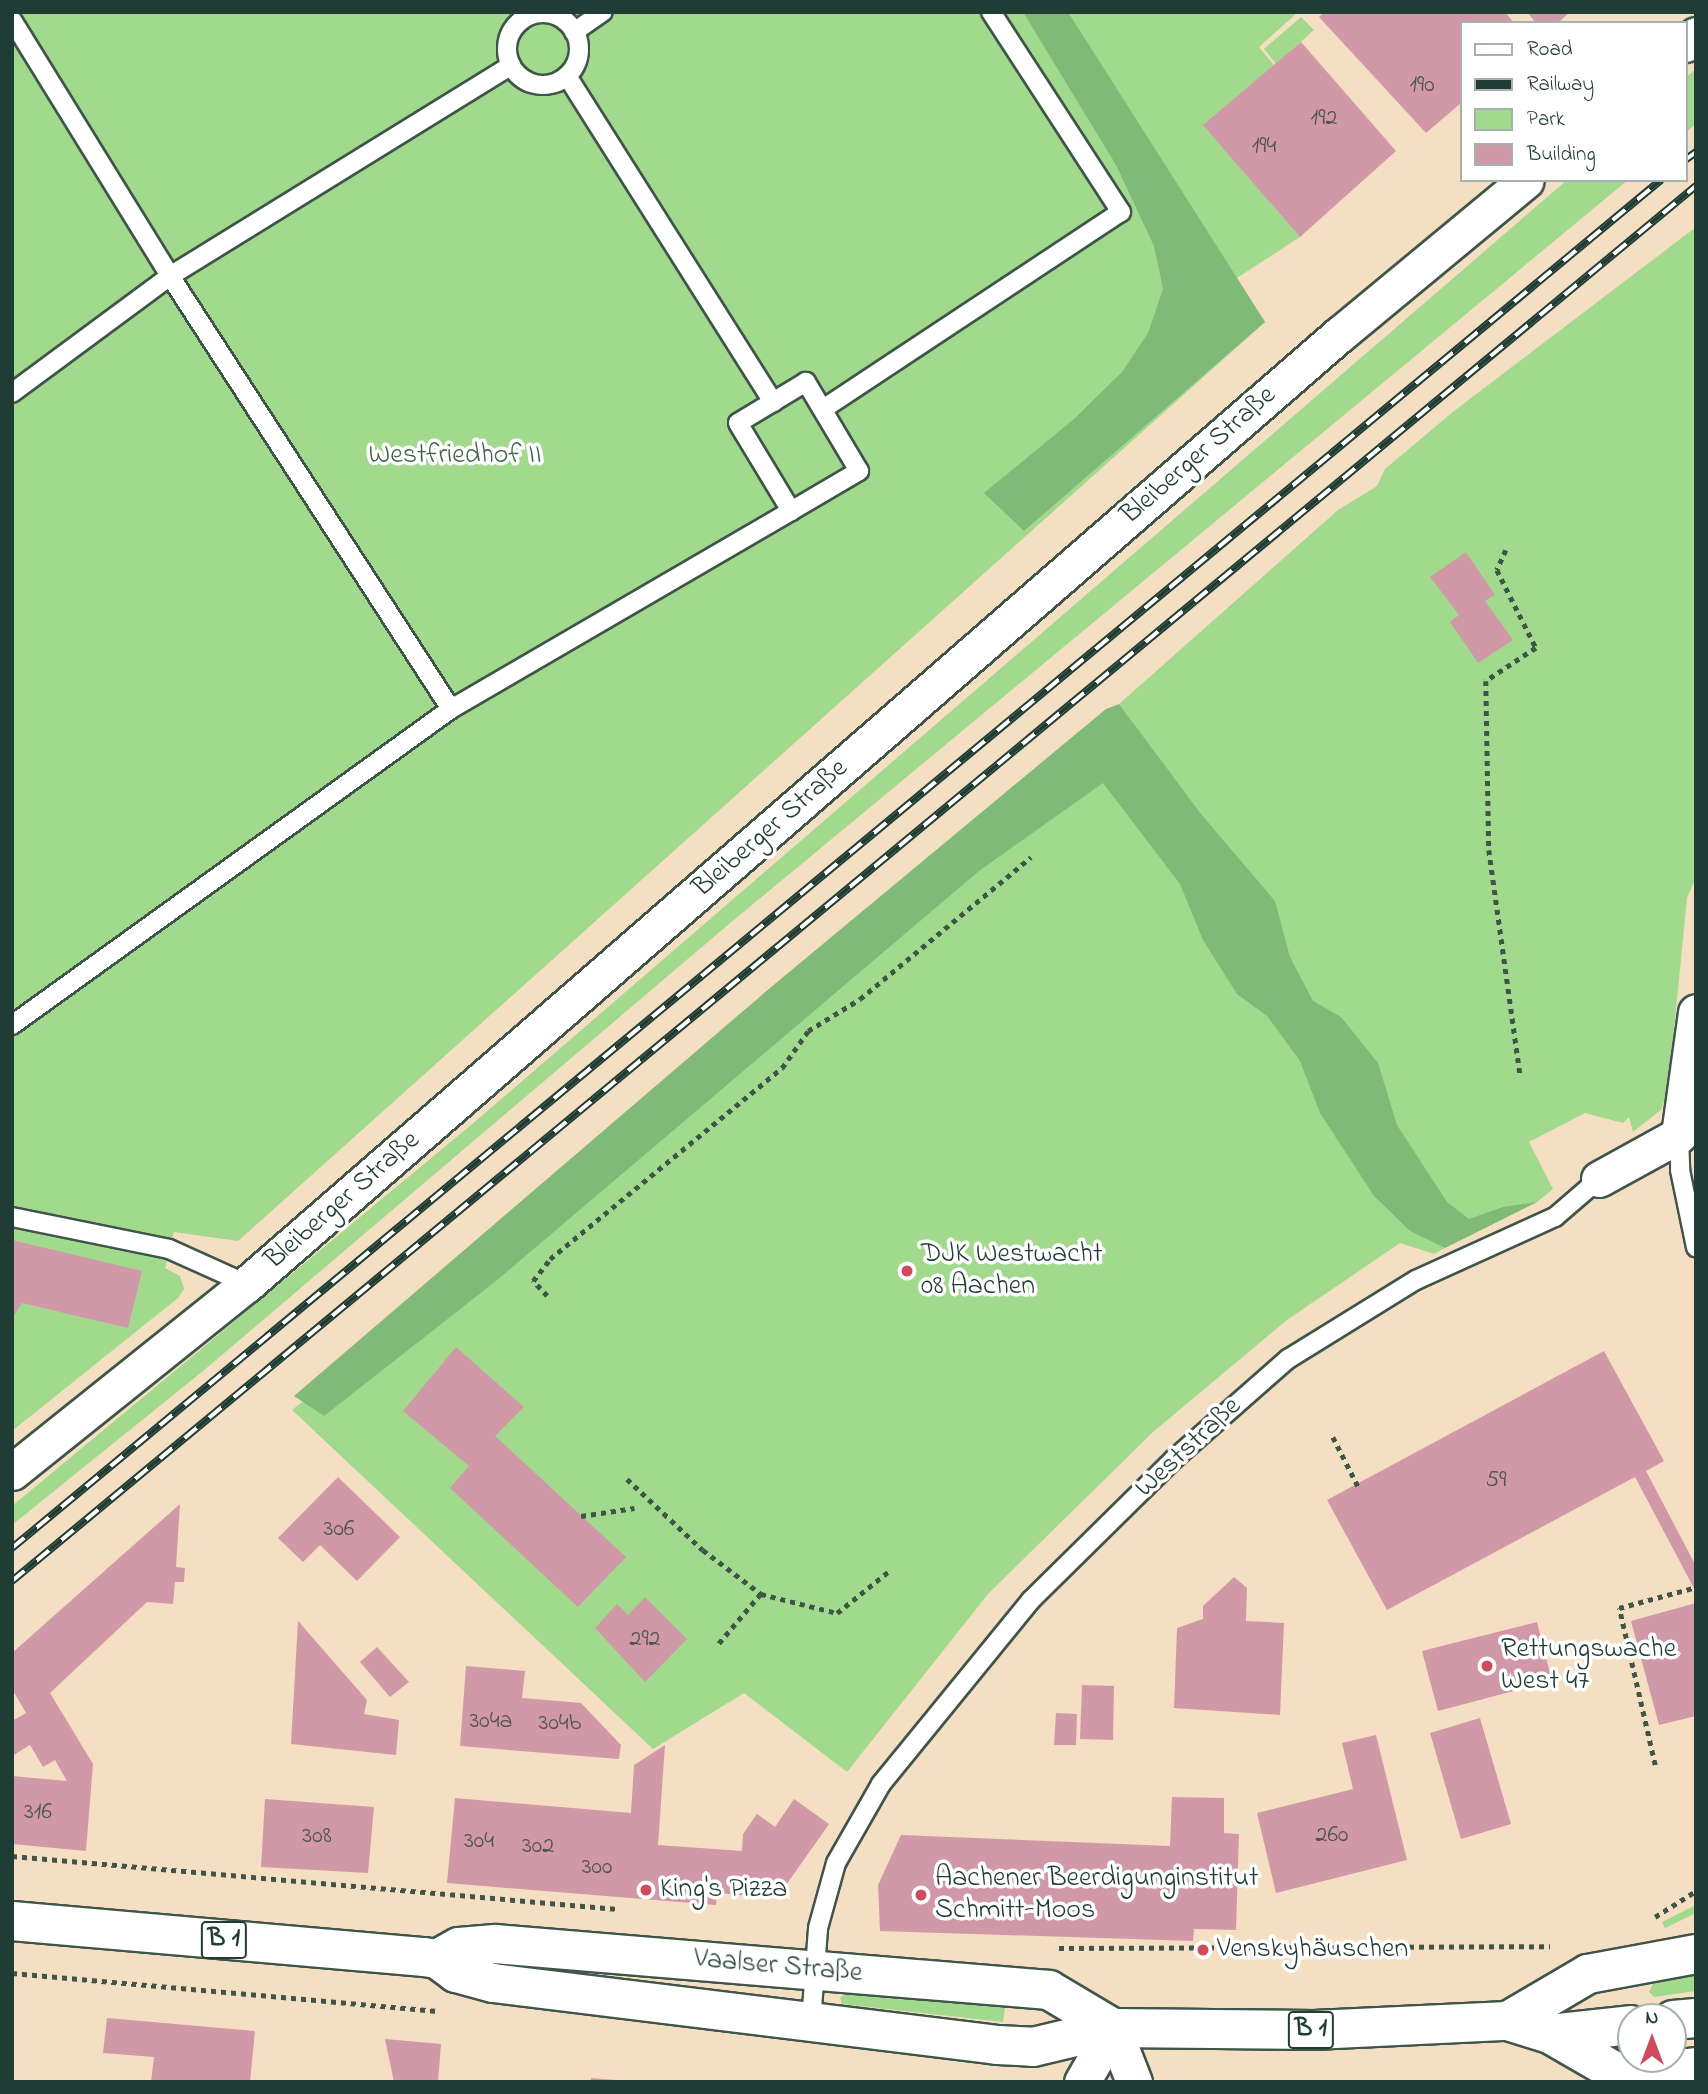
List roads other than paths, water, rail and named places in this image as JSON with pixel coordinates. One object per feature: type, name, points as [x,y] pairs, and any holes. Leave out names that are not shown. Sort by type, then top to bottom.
[{"type":"main road","name":"Vaalser Straße","points":[[12,1921],[437,1959],[456,1973],[494,1983],[1033,2047],[1113,2028],[1314,2030],[1508,2021],[1549,2034],[1617,2027]]},
{"type":"main road","name":"Vaalser Straße","points":[[437,1959],[459,1947],[495,1944],[1049,1990],[1113,2028]]},
{"type":"main road","points":[[1508,2021],[1546,1996],[1588,1975],[1696,1954]]},
{"type":"main road","points":[[1549,2034],[1621,2075],[1696,2067]]},
{"type":"street","name":"Bleiberger Straße","points":[[12,1472],[247,1284],[1340,334],[1524,182]]},
{"type":"street","points":[[1679,1135],[1696,1012]]},
{"type":"street","name":"Weststraße","points":[[1599,1179],[1679,1135]]},
{"type":"street","points":[[1082,2082],[1113,2028]]},
{"type":"street","points":[[1113,2028],[1134,2082]]},
{"type":"lane","points":[[574,32],[603,12]]},
{"type":"lane","points":[[823,410],[1121,212],[990,12]]},
{"type":"lane","points":[[524,15],[555,15],[574,32],[579,54],[566,76],[545,85],[532,83],[511,65],[508,40],[524,15]]},
{"type":"lane","points":[[12,20],[170,276],[451,709]]},
{"type":"lane","points":[[12,393],[170,276],[511,65]]},
{"type":"lane","points":[[566,76],[773,402]]},
{"type":"lane","points":[[12,1025],[451,709],[791,511],[859,471],[806,382],[738,423],[791,511]]},
{"type":"lane","points":[[1679,1135],[1680,1170],[1696,1247]]},
{"type":"lane","name":"Weststraße","points":[[811,2022],[818,1928],[836,1863],[881,1784],[1031,1600],[1174,1459],[1288,1359],[1416,1280],[1555,1217],[1599,1179]]},
{"type":"lane","points":[[12,1217],[169,1249],[247,1284]]},
{"type":"lane","points":[[1546,1996],[1549,2034]]},
{"type":"railway","points":[[1687,159],[1696,152]]},
{"type":"railway","points":[[12,1548],[1659,182]]},
{"type":"railway","points":[[12,1581],[1696,186]]},
{"type":"place","name":"DJK Westwacht 08 Aachen","points":[[907,1271]]},
{"type":"place","name":"Rettungswache West 47","points":[[1487,1666]]},
{"type":"place","name":"King's Pizza","points":[[646,1890]]},
{"type":"place","name":"Aachener Beerdigunginstitut Schmitt-Moos","points":[[921,1895]]},
{"type":"place","name":"Venskyhäuschen","points":[[1203,1950]]},
{"type":"park label","name":"Westfriedhof II","points":[[455,456]]}]
